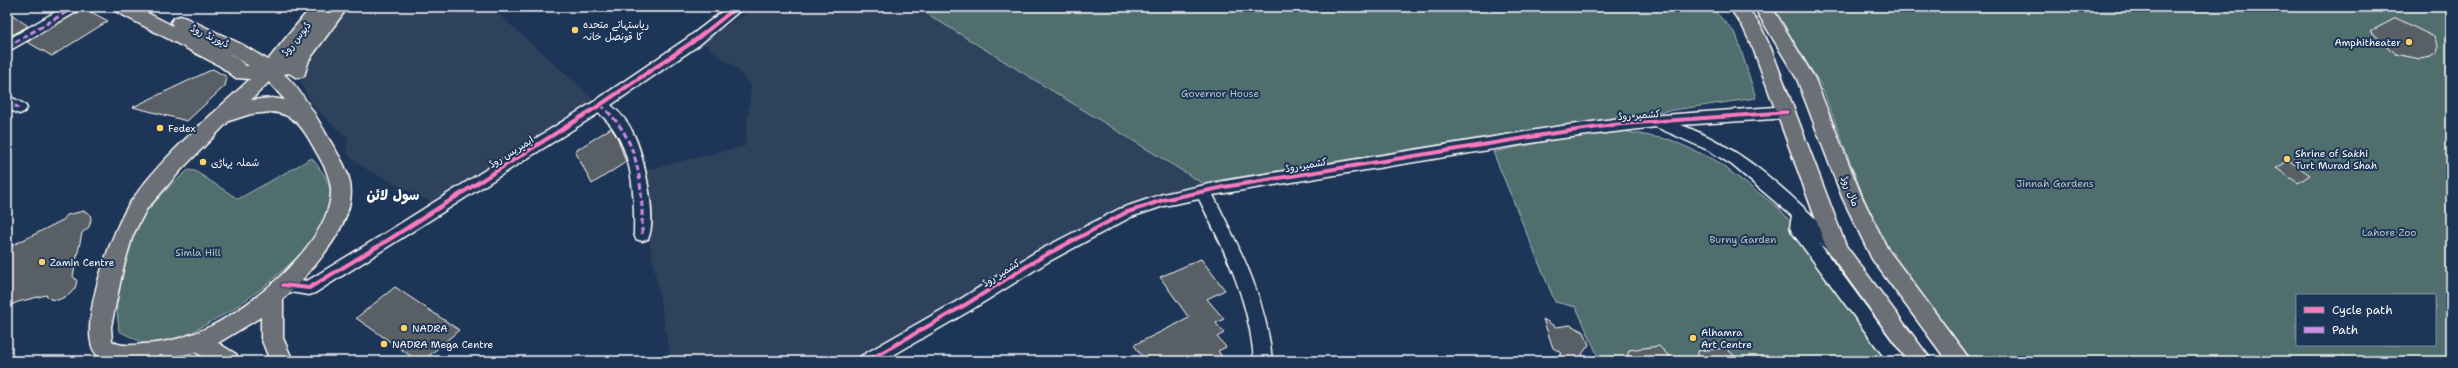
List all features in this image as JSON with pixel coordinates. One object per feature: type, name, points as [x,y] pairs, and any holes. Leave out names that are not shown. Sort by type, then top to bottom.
[{"type":"main road","name":"ڈیورنڈ روڈ","points":[[121,7],[227,61],[238,71]]},
{"type":"main road","name":"ڈیورنڈ روڈ","points":[[148,7],[238,50],[269,71],[292,94],[304,116]]},
{"type":"main road","name":"ڈیوس روڈ","points":[[220,117],[269,71],[321,7]]},
{"type":"main road","name":"ڈیوس روڈ","points":[[269,71],[286,67],[300,59],[339,7]]},
{"type":"main road","points":[[1738,7],[1751,25],[1787,112],[1837,250],[1921,361]]},
{"type":"main road","name":"مال روڈ","points":[[1763,7],[1806,79],[1852,197],[1879,252],[1960,361]]},
{"type":"main road","name":"ڈیوس روڈ","points":[[292,94],[300,59]]},
{"type":"main road","points":[[228,361],[194,343],[165,351],[127,354],[98,352],[98,332],[119,245],[128,222],[144,198],[220,117],[238,71],[249,74],[269,71]]},
{"type":"main road","points":[[164,361],[194,343],[232,325],[278,289],[299,270],[324,236],[338,212],[342,193],[339,178],[334,165],[304,116],[283,107],[267,104],[251,106],[220,117]]},
{"type":"main road","points":[[278,289],[271,340],[274,349],[282,361]]},
{"type":"street","points":[[7,48],[75,7]]},
{"type":"street","name":"ایمپریس روڈ","points":[[278,289],[309,288],[385,242],[600,105],[694,41],[737,7]]},
{"type":"street","points":[[600,105],[618,121],[630,140],[641,190],[642,234]]},
{"type":"street","name":"کشمیر روڈ","points":[[867,361],[965,305],[1040,258],[1098,226],[1125,213],[1163,200],[1203,191],[1555,133],[1654,122],[1787,112]]},
{"type":"street","name":"کشمیر روڈ","points":[[1654,122],[1699,137],[1731,155],[1764,178],[1837,250]]},
{"type":"street","points":[[1203,191],[1251,295],[1260,327],[1263,361]]},
{"type":"street","points":[[1800,215],[1798,227],[1897,361]]},
{"type":"shaded area","points":[[351,7],[494,10],[600,105],[439,206],[369,171],[353,160],[346,152],[348,139],[315,108],[300,80],[304,65]]},
{"type":"shaded area","points":[[758,7],[916,7],[1202,183],[865,361],[671,361],[637,172],[745,146],[751,86],[736,68],[700,41]]},
{"type":"green space","name":"Governor House","points":[[916,7],[1711,7],[1736,34],[1756,98],[1486,137],[1202,183]]},
{"type":"green space","name":"Jinnah Gardens","points":[[1771,7],[2451,7],[2451,361],[1968,361],[1884,251],[1821,85]]},
{"type":"green space","name":"Burny Garden","points":[[1623,131],[1671,140],[1715,160],[1780,209],[1805,240],[1890,361],[1600,361],[1576,307],[1555,302],[1493,152],[1557,139]]},
{"type":"green space","name":"Simla Hill","points":[[312,158],[325,176],[333,196],[320,231],[302,253],[265,286],[232,310],[183,337],[145,344],[119,331],[115,289],[137,221],[167,189],[188,170],[195,171],[238,199]]},
{"type":"building","points":[[84,8],[108,21],[52,56],[27,42]]},
{"type":"building","points":[[7,11],[28,26],[7,38]]},
{"type":"building","name":"Amphitheater","points":[[2396,18],[2434,37],[2438,46],[2437,53],[2430,57],[2420,59],[2395,54],[2371,31]]},
{"type":"building","points":[[213,69],[227,77],[225,86],[187,121],[133,107]]},
{"type":"building","points":[[611,128],[618,139],[626,162],[592,184],[575,151]]},
{"type":"building","points":[[2288,160],[2310,175],[2298,183],[2276,168]]},
{"type":"building","name":"Zamin Centre","points":[[84,211],[90,214],[91,220],[89,227],[82,233],[73,276],[77,281],[75,288],[69,295],[58,300],[50,299],[46,295],[18,302],[7,307],[7,248],[63,220],[67,215]]},
{"type":"building","points":[[1201,259],[1225,290],[1207,299],[1224,319],[1216,323],[1224,333],[1217,337],[1226,347],[1218,351],[1225,361],[1145,361],[1134,345],[1189,318],[1160,277]]},
{"type":"building","points":[[395,287],[459,330],[423,361],[418,361],[356,318]]},
{"type":"building","points":[[1543,319],[1556,327],[1570,325],[1584,332],[1589,345],[1582,354],[1585,361],[1556,361],[1562,353],[1553,348]]},
{"type":"building","points":[[1659,346],[1674,361],[1626,361],[1629,350]]},
{"type":"building","points":[[1726,348],[1740,361],[1698,361],[1698,351]]},
{"type":"marked path","points":[[7,47],[75,7]]},
{"type":"marked path","points":[[7,101],[19,108]]},
{"type":"marked path","points":[[600,105],[618,121],[625,131],[635,159],[641,191],[642,234]]},
{"type":"cycle path","points":[[283,285],[309,288],[385,242],[600,105],[694,41],[737,7]]},
{"type":"cycle path","points":[[867,361],[965,305],[1040,258],[1125,213],[1163,200],[1224,187],[1555,133],[1621,124],[1787,112]]},
{"type":"place","name":"ریاستہائے متحدہ کا قونصل خانہ","points":[[575,30]]},
{"type":"place","name":"Amphitheater","points":[[2409,42]]},
{"type":"place","name":"Fedex","points":[[160,128]]},
{"type":"place","name":"Shrine of Sakhi Turt Murad Shah","points":[[2287,159]]},
{"type":"place","name":"شملہ پہاڑی","points":[[203,162]]},
{"type":"place","name":"Zamin Centre","points":[[42,262]]},
{"type":"place","name":"NADRA","points":[[404,328]]},
{"type":"place","name":"Alhamra Art Centre","points":[[1693,338]]},
{"type":"place","name":"NADRA Mega Centre","points":[[384,344]]},
{"type":"district","name":"سول لائن","points":[[393,195]]},
{"type":"park label","name":"Lahore Zoo","points":[[2389,232]]}]
